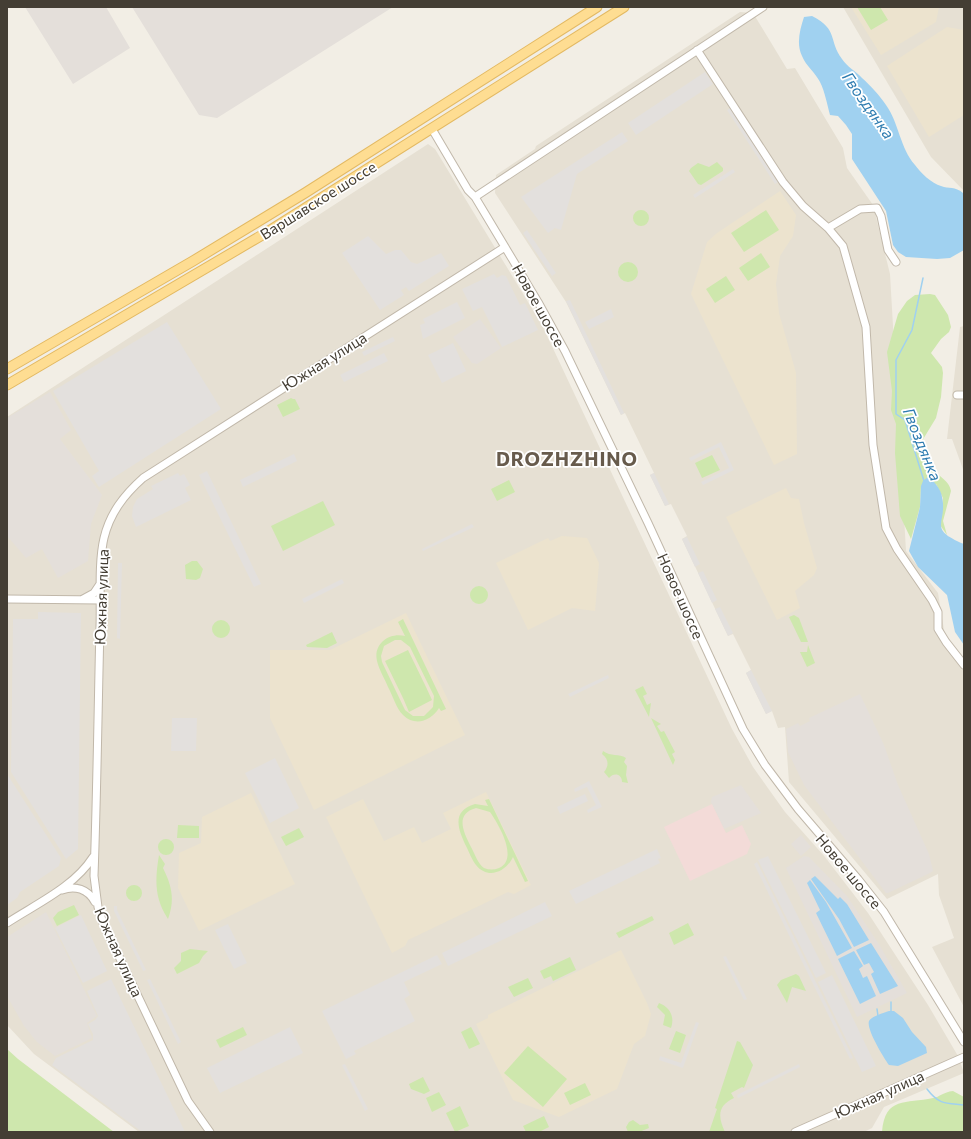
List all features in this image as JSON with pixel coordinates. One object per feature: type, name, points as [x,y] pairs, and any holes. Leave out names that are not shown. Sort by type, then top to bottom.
[{"type":"main road","name":"Варшавское шоссе","points":[[7,369],[193,261],[292,201],[597,7]]},
{"type":"main road","name":"Варшавское шоссе","points":[[7,385],[221,260],[432,129],[624,7]]},
{"type":"street","points":[[475,197],[763,7]]},
{"type":"street","points":[[697,50],[783,182],[786,183],[803,206],[828,228],[843,246],[866,327],[873,445],[886,528],[897,549],[932,600],[938,612],[938,629],[946,642],[964,664]]},
{"type":"street","name":"Новое шоссе","points":[[432,129],[538,302],[578,378],[648,523],[743,729],[765,765],[798,809],[858,878],[884,912],[964,1042]]},
{"type":"street","points":[[828,228],[860,209],[877,208],[881,216],[888,250],[896,262]]},
{"type":"street","name":"Южная улица","points":[[210,1132],[188,1101],[103,923],[98,907],[94,876],[94,856],[100,600],[103,543],[111,517],[129,490],[143,478],[505,247]]},
{"type":"street","points":[[83,600],[94,593],[101,582]]},
{"type":"street","points":[[7,598],[100,600]]},
{"type":"street","points":[[83,600],[93,606],[100,615]]},
{"type":"street","points":[[7,923],[72,881],[88,865],[94,856]]},
{"type":"street","points":[[72,881],[85,876],[94,876]]},
{"type":"street","points":[[54,893],[71,887],[81,889],[93,898],[98,907]]},
{"type":"street","name":"Южная улица","points":[[795,1132],[964,1057]]},
{"type":"shaded area","points":[[25,7],[106,7],[130,48],[73,84]]},
{"type":"shaded area","points":[[132,7],[393,7],[217,118],[199,115]]},
{"type":"shaded area","points":[[843,7],[964,7],[964,191],[931,157]]},
{"type":"shaded area","points":[[851,7],[939,7],[936,22],[881,55]]},
{"type":"shaded area","points":[[740,12],[753,13],[787,69],[795,68],[843,148],[847,168],[873,205],[890,274],[906,551],[938,593],[945,636],[964,671],[964,1007],[932,947],[954,938],[939,895],[938,874],[887,899],[789,782],[785,727],[778,728],[772,711],[766,714],[746,673],[751,670],[733,634],[728,636],[682,539],[687,536],[671,504],[665,506],[650,475],[654,473],[625,413],[621,415],[566,302],[495,193],[496,175],[535,149],[536,146]]},
{"type":"shaded area","points":[[947,27],[964,30],[964,115],[929,137],[887,66]]},
{"type":"shaded area","points":[[705,72],[713,84],[636,135],[628,123]]},
{"type":"shaded area","points":[[730,108],[778,182],[775,184],[727,110]]},
{"type":"shaded area","points":[[622,132],[628,141],[577,174],[561,230],[555,228],[548,233],[521,197]]},
{"type":"shaded area","points":[[428,144],[435,149],[542,325],[732,729],[753,767],[785,812],[825,857],[868,913],[928,1005],[958,1056],[964,1073],[884,1107],[872,1128],[864,1132],[139,1132],[34,1054],[7,1025],[7,417]]},
{"type":"shaded area","points":[[733,169],[735,172],[695,198],[693,195]]},
{"type":"shaded area","points":[[780,191],[796,215],[793,236],[780,256],[776,284],[779,313],[796,373],[797,454],[774,465],[691,294],[707,242],[717,233]]},
{"type":"shaded area","points":[[527,230],[556,273],[552,276],[523,233]]},
{"type":"shaded area","points":[[368,236],[386,254],[395,250],[401,250],[411,262],[417,264],[441,253],[449,266],[409,291],[406,287],[401,290],[404,295],[380,310],[342,253]]},
{"type":"shaded area","points":[[494,274],[497,278],[502,275],[506,276],[520,305],[525,303],[538,330],[502,347],[482,307],[473,311],[462,289]]},
{"type":"shaded area","points":[[570,300],[624,413],[621,415],[566,301]]},
{"type":"shaded area","points":[[457,302],[465,318],[423,339],[420,325],[425,323],[423,319]]},
{"type":"shaded area","points":[[611,309],[614,317],[589,329],[585,322]]},
{"type":"shaded area","points":[[480,319],[501,348],[477,364],[472,363],[453,337]]},
{"type":"shaded area","points":[[167,322],[221,409],[99,487],[92,476],[99,471],[53,391]]},
{"type":"shaded area","points":[[964,326],[964,472],[952,439],[947,439],[960,327]]},
{"type":"shaded area","points":[[393,337],[395,341],[364,356],[362,352]]},
{"type":"shaded area","points":[[453,343],[466,371],[442,383],[428,355]]},
{"type":"shaded area","points":[[384,353],[388,361],[344,382],[340,375]]},
{"type":"shaded area","points":[[50,392],[71,430],[60,439],[102,495],[91,524],[88,561],[58,578],[42,549],[26,558],[8,537],[7,418]]},
{"type":"shaded area","points":[[721,442],[734,470],[703,485],[701,482],[729,468],[719,447],[691,461],[689,458]]},
{"type":"shaded area","points":[[294,454],[297,461],[243,487],[240,480]]},
{"type":"shaded area","points":[[207,471],[261,584],[254,587],[199,475]]},
{"type":"shaded area","points":[[178,473],[180,476],[184,474],[190,485],[185,488],[191,500],[136,527],[132,516],[133,507],[137,499],[153,489],[151,486]]},
{"type":"shaded area","points":[[654,473],[669,504],[665,506],[650,475]]},
{"type":"shaded area","points":[[786,488],[791,498],[799,499],[804,523],[817,568],[814,575],[795,591],[800,608],[777,620],[726,517]]},
{"type":"shaded area","points":[[472,524],[474,527],[423,551],[422,549]]},
{"type":"shaded area","points":[[562,536],[587,538],[599,563],[595,611],[572,608],[528,630],[496,563],[548,538],[550,541]]},
{"type":"shaded area","points":[[687,537],[700,564],[695,567],[682,539]]},
{"type":"shaded area","points":[[118,563],[122,563],[120,639],[117,638]]},
{"type":"shaded area","points":[[703,571],[717,600],[712,603],[698,573]]},
{"type":"shaded area","points":[[342,579],[344,583],[304,603],[302,599]]},
{"type":"shaded area","points":[[720,607],[733,633],[728,636],[715,609]]},
{"type":"shaded area","points":[[38,612],[81,613],[78,849],[66,859],[11,772],[13,619],[38,619]]},
{"type":"shaded area","points":[[406,613],[465,735],[314,810],[270,718],[270,650],[330,650]]},
{"type":"shaded area","points":[[751,670],[772,711],[766,714],[746,673]]},
{"type":"shaded area","points":[[608,675],[609,678],[570,697],[568,694]]},
{"type":"shaded area","points":[[860,694],[884,745],[898,785],[929,854],[933,871],[888,893],[886,893],[804,785],[788,752],[786,729],[798,723],[800,726],[810,721],[809,718]]},
{"type":"shaded area","points":[[172,718],[197,718],[196,751],[171,751]]},
{"type":"shaded area","points":[[275,758],[299,808],[270,823],[245,773]]},
{"type":"shaded area","points":[[7,774],[61,858],[59,866],[20,892],[17,898],[7,905]]},
{"type":"shaded area","points":[[589,781],[602,807],[588,813],[587,810],[596,805],[587,787],[575,792],[574,789]]},
{"type":"shaded area","points":[[741,785],[761,813],[724,829],[711,802],[712,797]]},
{"type":"shaded area","points":[[486,792],[531,885],[514,894],[508,892],[408,940],[405,946],[392,953],[326,817],[363,799],[384,841],[414,827],[422,843],[451,829],[443,813]]},
{"type":"shaded area","points":[[251,793],[295,884],[199,931],[178,888],[179,853],[201,843],[202,817]]},
{"type":"shaded area","points":[[585,794],[588,801],[560,814],[557,807]]},
{"type":"shaded area","points":[[712,804],[726,833],[742,825],[751,844],[747,854],[690,881],[664,827]]},
{"type":"shaded area","points":[[801,835],[811,847],[801,856],[791,844]]},
{"type":"shaded area","points":[[657,849],[661,858],[658,859],[660,863],[576,904],[569,891]]},
{"type":"shaded area","points":[[768,856],[826,973],[816,978],[758,860]]},
{"type":"shaded area","points":[[804,856],[809,857],[847,896],[880,946],[907,993],[857,1017],[786,868]]},
{"type":"shaded area","points":[[757,862],[853,1058],[850,1059],[754,864]]},
{"type":"shaded area","points":[[545,902],[552,916],[448,966],[442,953]]},
{"type":"shaded area","points":[[114,906],[117,906],[117,910],[146,970],[143,971],[114,911]]},
{"type":"shaded area","points":[[46,912],[97,1016],[87,1023],[92,1038],[55,1056],[37,1042],[24,1026],[7,996],[7,937]]},
{"type":"shaded area","points":[[81,915],[107,971],[83,983],[55,928]]},
{"type":"shaded area","points":[[228,924],[247,963],[234,969],[215,930]]},
{"type":"shaded area","points":[[621,950],[651,1014],[645,1036],[634,1044],[617,1089],[559,1117],[513,1100],[476,1024],[488,1018],[488,1015]]},
{"type":"shaded area","points":[[437,955],[442,964],[404,982],[410,995],[404,999],[415,1021],[354,1051],[356,1054],[346,1059],[322,1011]]},
{"type":"shaded area","points":[[726,956],[747,999],[744,1000],[723,957]]},
{"type":"shaded area","points":[[832,975],[876,1066],[862,1072],[818,982]]},
{"type":"shaded area","points":[[111,979],[185,1132],[142,1132],[52,1065],[56,1058],[93,1040],[93,1034],[88,1024],[95,1020],[98,1016],[87,991]]},
{"type":"shaded area","points":[[150,979],[181,1042],[178,1044],[147,980]]},
{"type":"shaded area","points":[[696,1022],[699,1023],[683,1068],[659,1060],[660,1056],[681,1063]]},
{"type":"shaded area","points":[[290,1027],[303,1053],[220,1093],[207,1068]]},
{"type":"shaded area","points":[[345,1064],[368,1109],[365,1111],[342,1065]]},
{"type":"shaded area","points":[[799,1064],[800,1067],[738,1098],[737,1095]]},
{"type":"green space","points":[[857,7],[880,7],[888,20],[871,30]]},
{"type":"green space","points":[[717,162],[723,168],[723,171],[701,185],[698,184],[689,171],[698,163],[709,167]]},
{"type":"green space","points":[[638,210],[644,210],[649,215],[647,224],[644,226],[638,226],[633,221],[633,215]]},
{"type":"green space","points":[[766,210],[779,230],[744,252],[731,233]]},
{"type":"green space","points":[[761,253],[770,267],[748,281],[739,268]]},
{"type":"green space","points":[[628,262],[635,265],[638,272],[635,279],[628,282],[621,279],[618,272],[621,265]]},
{"type":"green space","points":[[726,276],[735,290],[715,303],[706,289]]},
{"type":"green space","points":[[915,295],[935,295],[948,315],[951,327],[949,332],[941,339],[931,353],[942,367],[941,397],[936,418],[922,441],[926,456],[934,470],[944,479],[951,491],[943,521],[947,535],[940,525],[943,498],[936,484],[921,486],[920,507],[911,539],[900,516],[895,453],[896,424],[891,410],[892,391],[887,352],[898,314],[907,301]]},
{"type":"green space","points":[[291,398],[295,399],[300,409],[283,417],[277,405]]},
{"type":"green space","points":[[712,455],[720,470],[702,478],[695,463]]},
{"type":"green space","points":[[509,480],[515,492],[497,501],[491,489]]},
{"type":"green space","points":[[323,501],[335,525],[283,551],[271,526]]},
{"type":"green space","points":[[192,561],[197,561],[203,569],[200,578],[196,580],[186,579],[185,565]]},
{"type":"green space","points":[[475,586],[483,586],[488,591],[486,602],[483,604],[475,604],[470,599],[470,591]]},
{"type":"green space","points":[[794,615],[799,618],[808,642],[801,642],[789,617]]},
{"type":"green space","points":[[403,619],[446,709],[441,711],[439,708],[436,713],[422,721],[413,721],[403,715],[396,705],[377,661],[377,649],[384,641],[393,636],[405,636],[398,622]],"holes":[[[395,640],[401,640],[410,647],[434,696],[433,707],[424,716],[413,716],[405,710],[382,662],[381,656],[384,646]]]},
{"type":"green space","points":[[221,620],[227,623],[230,629],[227,635],[221,638],[215,635],[212,629],[215,623]]},
{"type":"green space","points":[[332,632],[337,643],[327,648],[307,647],[306,645]]},
{"type":"green space","points":[[808,645],[815,663],[807,667],[800,652],[807,652]]},
{"type":"green space","points":[[408,650],[426,687],[403,698],[385,661]]},
{"type":"green space","points":[[643,686],[647,694],[643,696],[647,705],[651,703],[649,717],[635,690]]},
{"type":"green space","points":[[426,687],[432,700],[409,712],[403,698]]},
{"type":"green space","points":[[651,718],[661,724],[657,726],[661,732],[664,731],[675,752],[672,754],[675,760],[673,765]]},
{"type":"green space","points":[[603,751],[626,758],[624,762],[627,766],[626,775],[628,783],[622,782],[621,777],[617,775],[613,775],[609,778],[604,772],[608,763],[602,754]]},
{"type":"green space","points":[[489,799],[528,881],[525,882],[513,857],[506,867],[491,873],[481,870],[472,858],[463,840],[458,821],[459,816],[467,807],[475,804],[488,806],[485,800]],"holes":[[[476,808],[490,812],[502,833],[507,850],[505,864],[492,870],[484,868],[478,861],[466,836],[463,824],[463,819],[469,811]]]},
{"type":"green space","points":[[178,825],[199,826],[199,838],[177,838]]},
{"type":"green space","points":[[299,828],[304,837],[286,846],[281,837]]},
{"type":"green space","points":[[166,839],[173,844],[174,847],[169,854],[166,855],[159,850],[158,847],[163,840]]},
{"type":"green space","points":[[159,855],[165,864],[163,868],[169,881],[172,893],[168,919],[163,911],[158,896],[156,880]]},
{"type":"green space","points":[[134,885],[140,887],[142,893],[140,899],[134,901],[128,899],[126,893],[128,887]]},
{"type":"green space","points":[[74,905],[79,915],[57,926],[53,918],[58,912]]},
{"type":"green space","points":[[652,916],[654,920],[619,938],[616,933]]},
{"type":"green space","points":[[688,923],[694,935],[674,945],[669,933]]},
{"type":"green space","points":[[190,949],[208,951],[199,963],[177,974],[174,968],[181,961],[181,953]]},
{"type":"green space","points":[[570,957],[576,970],[553,981],[551,976],[544,979],[540,971]]},
{"type":"green space","points":[[796,974],[799,976],[806,991],[792,987],[787,1003],[777,985],[781,980]]},
{"type":"green space","points":[[528,978],[533,988],[514,997],[508,987]]},
{"type":"green space","points":[[659,1003],[666,1007],[671,1013],[671,1028],[663,1025],[665,1015],[657,1007]]},
{"type":"green space","points":[[243,1027],[247,1035],[220,1048],[216,1040]]},
{"type":"green space","points":[[471,1027],[480,1044],[469,1049],[461,1032]]},
{"type":"green space","points":[[676,1031],[686,1035],[680,1053],[669,1049]]},
{"type":"green space","points":[[737,1041],[740,1042],[753,1065],[744,1088],[742,1087],[731,1093],[734,1098],[724,1105],[720,1112],[721,1121],[725,1132],[709,1132],[717,1109],[715,1108]]},
{"type":"green space","points":[[528,1046],[567,1079],[543,1107],[504,1073]]},
{"type":"green space","points":[[7,1049],[18,1059],[114,1132],[7,1132]]},
{"type":"green space","points":[[423,1077],[430,1091],[424,1094],[411,1089],[409,1084]]},
{"type":"green space","points":[[585,1083],[591,1095],[570,1105],[564,1093]]},
{"type":"green space","points":[[953,1091],[964,1097],[964,1132],[882,1132],[887,1112],[892,1107],[898,1104],[923,1100]]},
{"type":"green space","points":[[439,1092],[446,1105],[432,1112],[426,1098]]},
{"type":"green space","points":[[460,1106],[469,1126],[455,1132],[446,1113]]},
{"type":"green space","points":[[544,1116],[549,1127],[539,1132],[526,1132],[523,1126]]},
{"type":"green space","points":[[633,1120],[640,1125],[648,1124],[649,1128],[639,1132],[628,1132],[626,1127],[629,1122]]},
{"type":"water","points":[[812,16],[826,26],[830,31],[835,46],[844,62],[872,87],[886,105],[894,120],[906,151],[917,168],[934,183],[944,187],[957,189],[963,193],[964,250],[950,258],[937,259],[906,257],[898,252],[893,245],[886,211],[852,159],[852,134],[838,116],[830,115],[825,94],[820,82],[804,60],[800,51],[799,36],[804,17]]},
{"type":"water","points":[[929,476],[941,494],[943,506],[942,529],[945,534],[964,544],[964,645],[955,632],[947,595],[918,567],[909,551],[920,507],[921,486],[923,481]]},
{"type":"water","points":[[815,876],[838,899],[840,897],[847,904],[869,940],[854,947],[839,919],[811,879]]},
{"type":"water","points":[[810,880],[826,902],[852,948],[837,956],[816,913],[820,910],[807,883]]},
{"type":"water","points":[[871,943],[898,986],[880,994],[871,974],[874,972],[869,963],[864,965],[856,950]]},
{"type":"water","points":[[854,951],[863,966],[859,969],[863,978],[867,976],[876,996],[860,1004],[838,959]]},
{"type":"water","points":[[889,1011],[894,1011],[903,1018],[912,1032],[926,1047],[927,1053],[898,1066],[889,1065],[870,1030],[869,1021],[878,1015]]},
{"type":"waterway","name":"Гвоздянка","points":[[923,278],[912,330],[896,360],[896,414],[905,420],[924,481]]},
{"type":"waterway","points":[[891,1002],[891,1011]]},
{"type":"waterway","points":[[877,1009],[878,1016]]},
{"type":"waterway","points":[[927,1089],[939,1101],[964,1105]]},
{"type":"district","name":"DROZHZHINO","points":[[567,458]]}]
